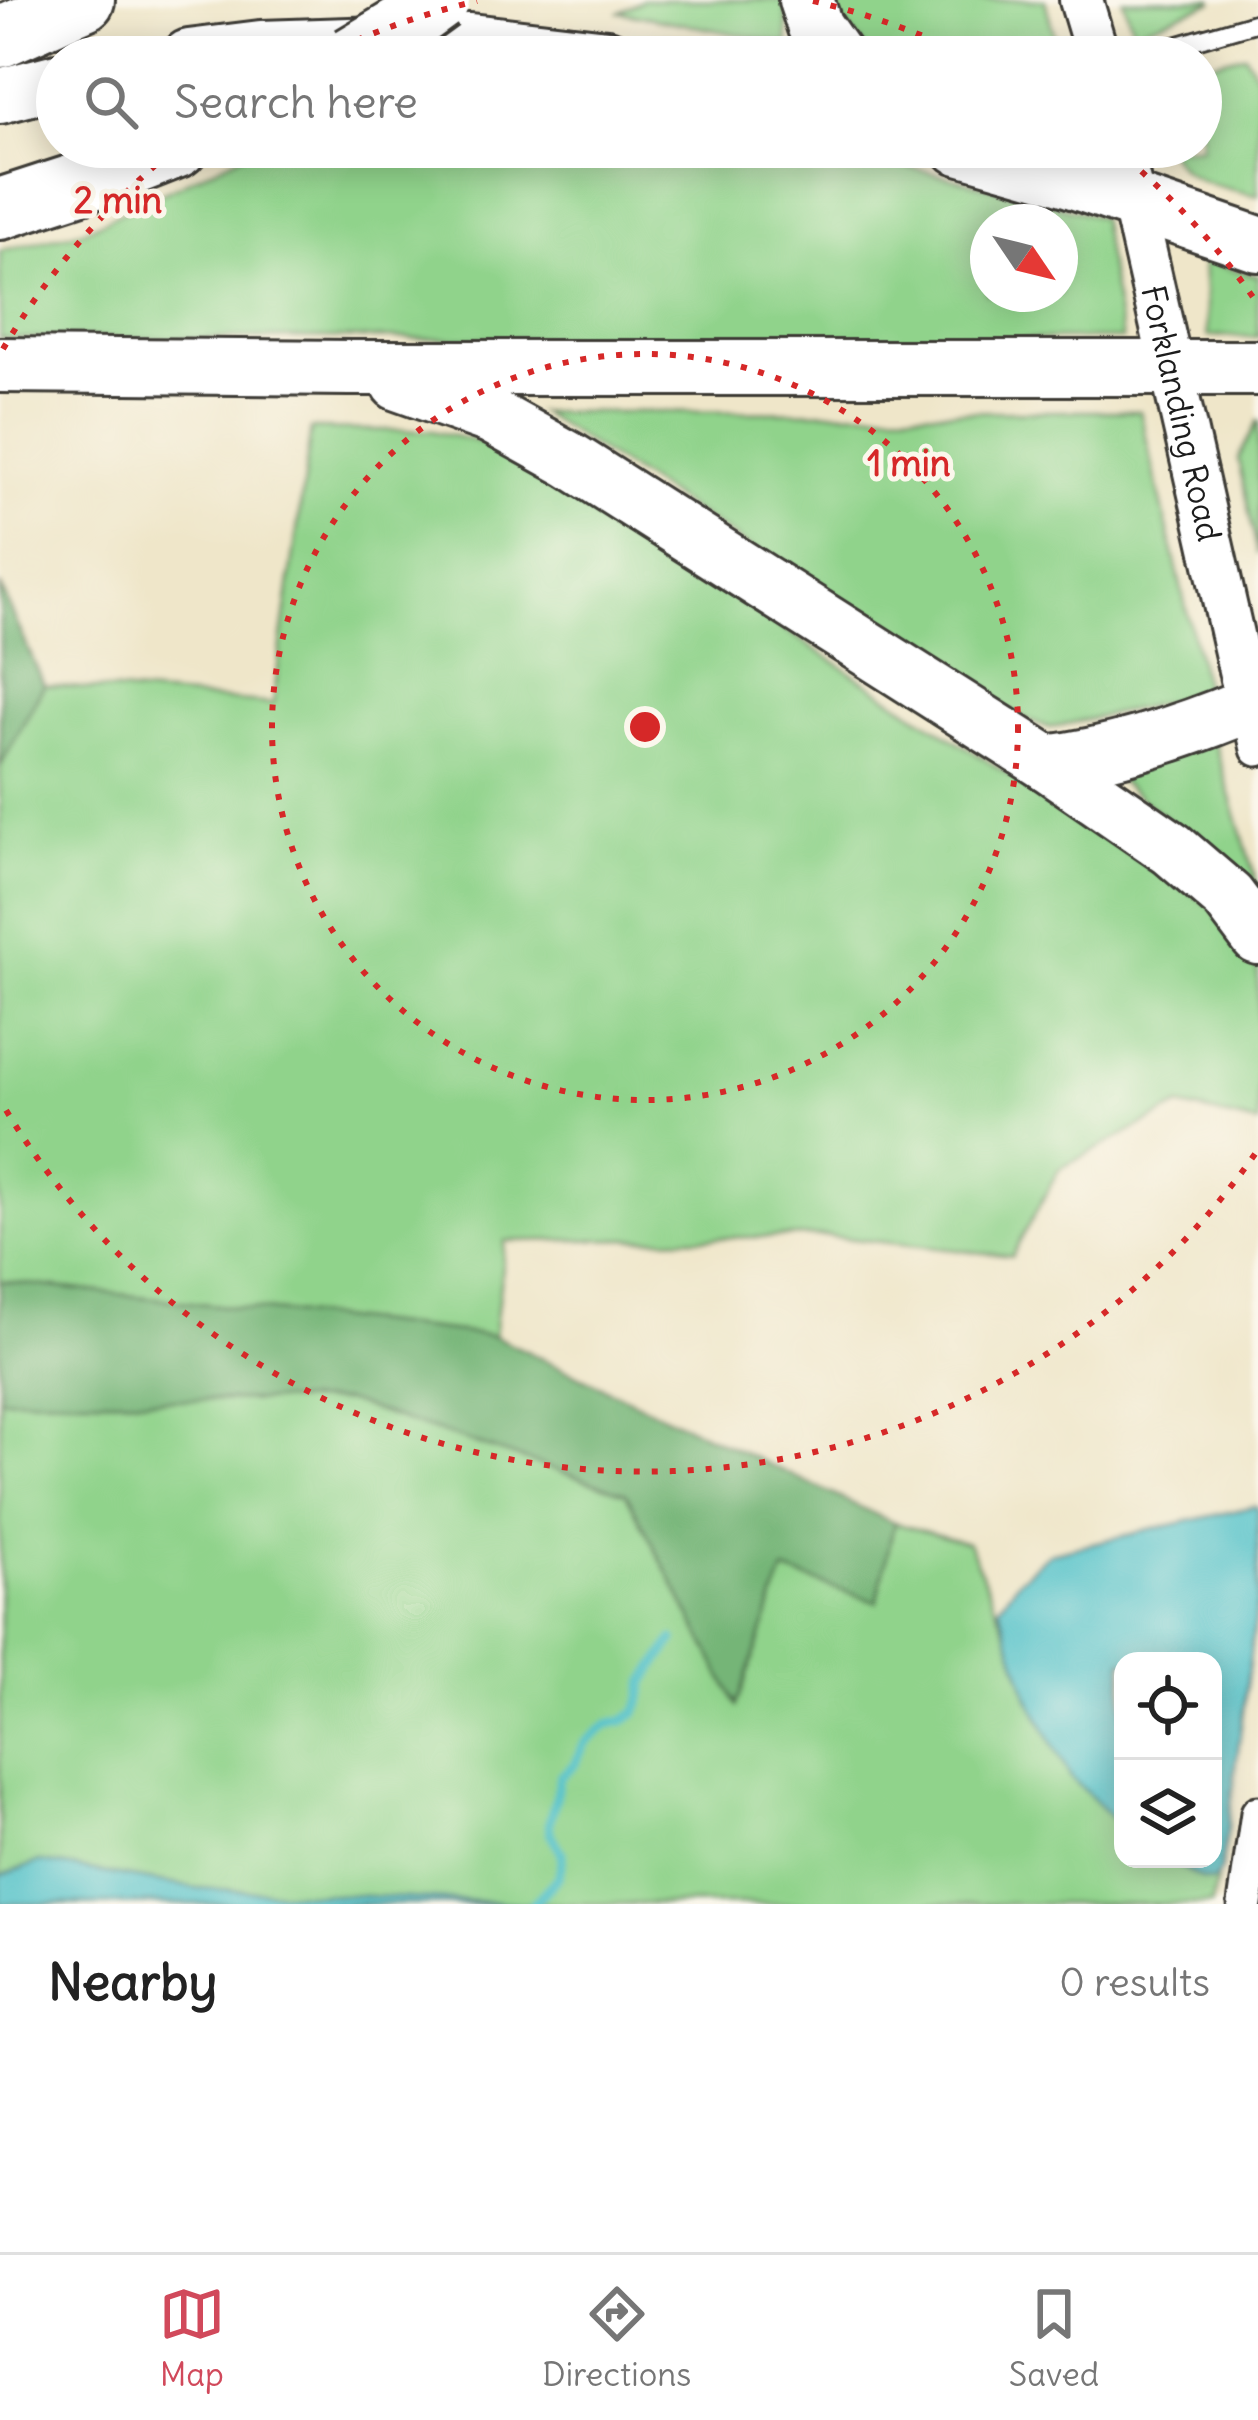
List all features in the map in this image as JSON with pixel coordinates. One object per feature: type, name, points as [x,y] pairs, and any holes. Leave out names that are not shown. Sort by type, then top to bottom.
[{"type":"highway","points":[[0,37],[84,0]]},
{"type":"highway","points":[[384,36],[440,0]]},
{"type":"highway","points":[[806,0],[821,36]]},
{"type":"highway","points":[[0,96],[36,87]]},
{"type":"highway","points":[[27,200],[118,168]]},
{"type":"highway","points":[[1033,168],[1258,244]]},
{"type":"highway","points":[[1038,168],[1047,172]]},
{"type":"highway","points":[[0,364],[1258,368]]},
{"type":"highway","points":[[350,368],[466,405],[559,453],[1047,764],[1191,863],[1228,897],[1258,937]]},
{"type":"highway","points":[[1047,764],[1078,760],[1200,725],[1253,727]]},
{"type":"street","points":[[1081,0],[1091,36]]},
{"type":"street","name":"Forklanding Road","points":[[1126,168],[1253,727]]},
{"type":"street","points":[[1245,1904],[1258,1814]]},
{"type":"lane","points":[[1210,36],[1258,22]]},
{"type":"green space","points":[[643,0],[785,0],[787,36],[746,36],[620,12]]},
{"type":"green space","points":[[832,0],[1045,0],[1054,36],[855,36],[833,11]]},
{"type":"green space","points":[[1123,0],[1212,0],[1213,2],[1134,31]]},
{"type":"green space","points":[[1245,54],[1258,78],[1258,196],[1218,186],[1181,168],[1222,168],[1222,60]]},
{"type":"green space","points":[[214,168],[912,168],[1054,204],[970,204],[970,312],[1078,312],[1078,211],[1100,218],[1122,339],[0,338],[0,251],[84,230]]},
{"type":"green space","points":[[1203,261],[1258,276],[1258,337],[1208,336]]},
{"type":"green space","points":[[1140,411],[1206,693],[1050,728],[1009,713],[539,412]]},
{"type":"green space","points":[[1258,420],[1258,555],[1238,459]]},
{"type":"green space","points":[[311,429],[432,431],[503,447],[1241,925],[1258,955],[1258,1124],[1180,1106],[1059,1169],[1012,1256],[825,1236],[505,1241],[494,1336],[0,1281],[0,767],[44,685],[273,704]]},
{"type":"green space","points":[[0,585],[44,685],[0,767]]},
{"type":"green space","points":[[1213,737],[1258,888],[1258,892],[1109,773]]},
{"type":"green space","points":[[0,1281],[494,1336],[894,1523],[877,1602],[784,1571],[737,1705],[626,1493],[345,1401],[0,1398]]},
{"type":"green space","points":[[0,1398],[345,1401],[626,1493],[737,1704],[784,1571],[877,1602],[894,1523],[968,1543],[1070,1776],[1114,1807],[1114,1868],[1202,1868],[1217,1878],[1212,1904],[0,1904]]},
{"type":"water","points":[[1258,1509],[1258,1594],[1222,1860],[1222,1652],[1114,1652],[1114,1820],[1070,1776],[1028,1696],[999,1606],[1017,1581],[1049,1553]]},
{"type":"water","points":[[40,1862],[196,1888],[533,1904],[0,1904],[0,1876]]},
{"type":"water","points":[[1183,1868],[1221,1868],[1213,1881]]},
{"type":"waterway","points":[[533,1904],[558,1877],[562,1862],[549,1823],[560,1777],[575,1764],[585,1743],[608,1724],[636,1712],[645,1682],[674,1640]]}]
